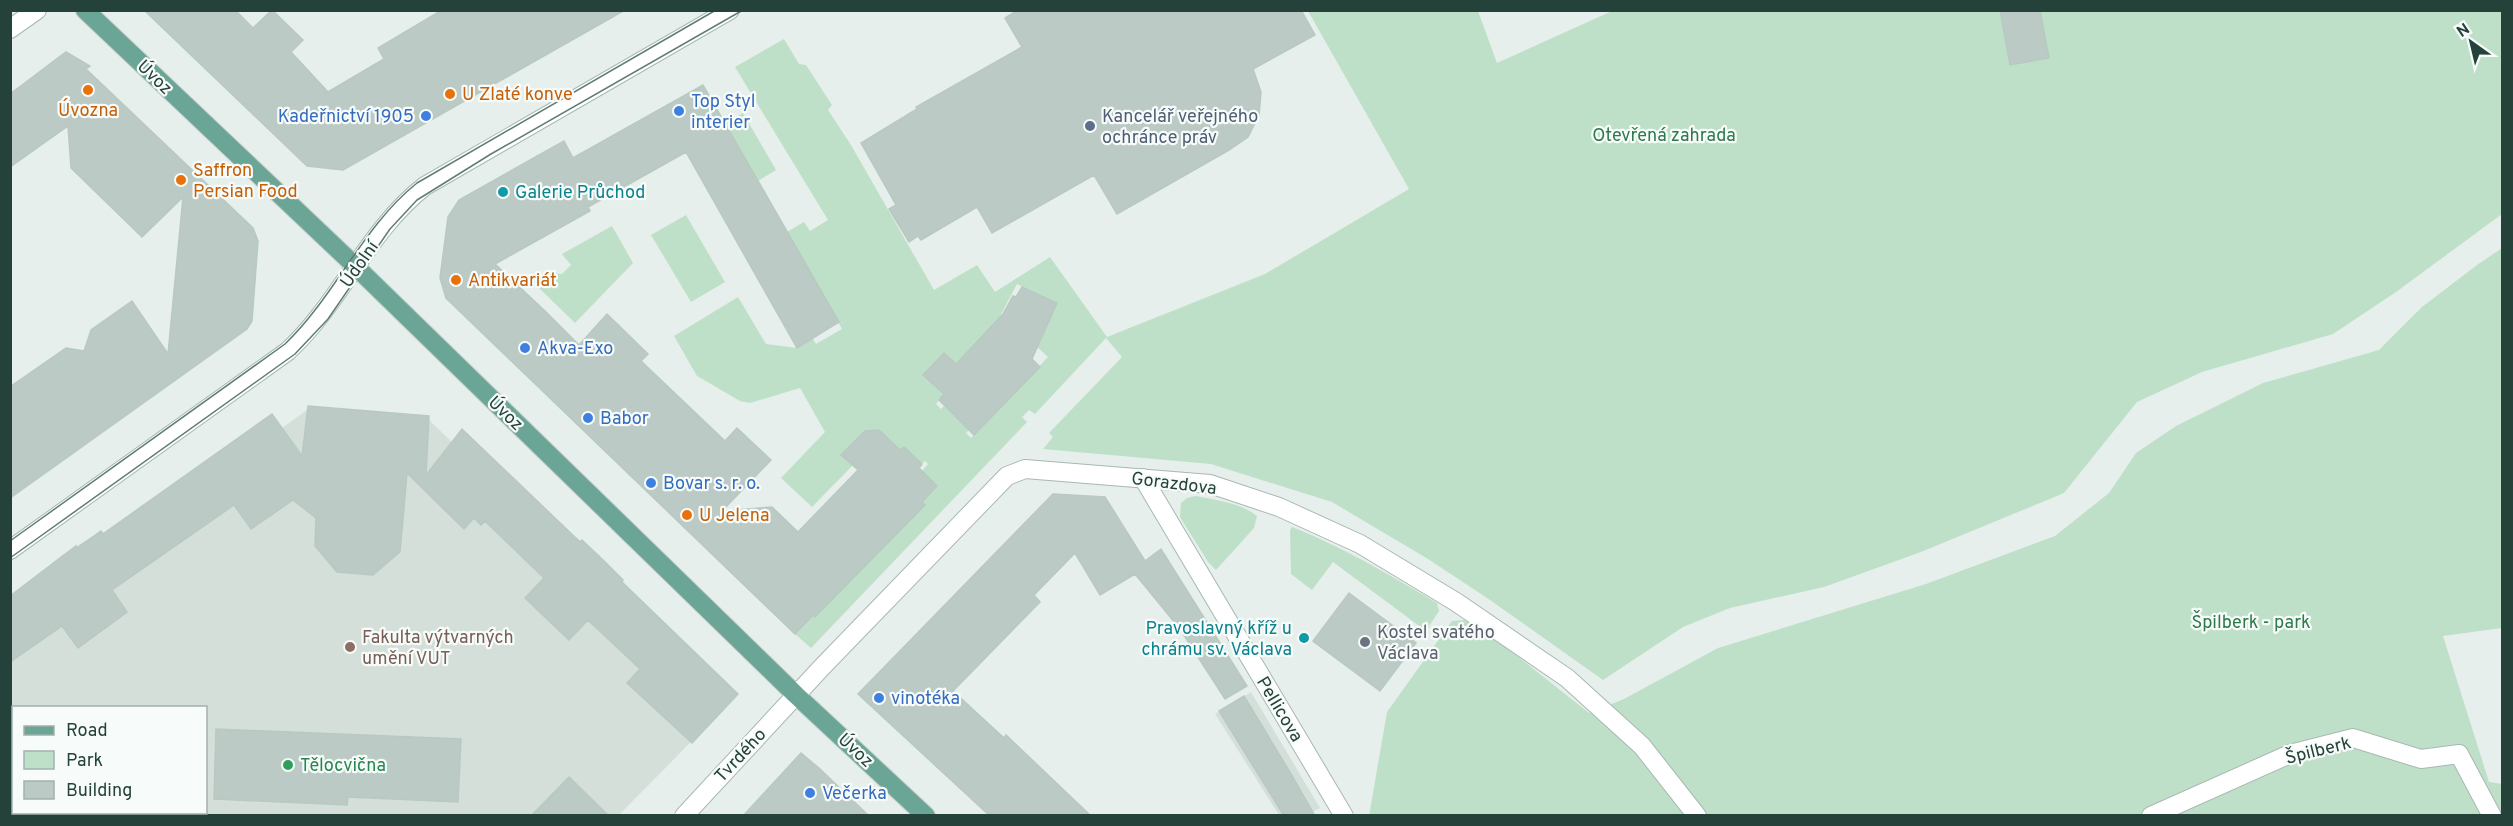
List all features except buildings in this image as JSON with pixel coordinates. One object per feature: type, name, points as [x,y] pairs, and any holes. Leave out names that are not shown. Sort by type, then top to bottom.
[{"type":"main road","name":"Úvoz","points":[[85,10],[356,267],[796,695],[926,816]]},
{"type":"street","points":[[10,29],[37,10]]},
{"type":"street","name":"Údolní","points":[[10,550],[288,351],[313,325],[392,217],[425,186],[730,10]]},
{"type":"street","name":"Gorazdova","points":[[796,695],[1007,476],[1025,469],[1210,484],[1279,507],[1360,544],[1432,586],[1567,678],[1642,746],[1697,816]]},
{"type":"street","name":"Pellicova","points":[[1143,478],[1344,816]]},
{"type":"street","name":"Tvrdého","points":[[684,816],[796,695]]},
{"type":"street","name":"Špilberk","points":[[2151,816],[2290,754],[2353,738],[2421,759],[2458,754],[2492,816]]},
{"type":"shaded area","name":"Fakulta výtvarných umění VUT","points":[[308,406],[429,416],[429,420],[452,442],[598,554],[623,580],[622,583],[738,694],[619,815],[11,815],[10,599],[61,556],[101,531],[103,533],[272,414],[282,428],[307,410]]},
{"type":"shaded area","points":[[1251,692],[1320,808],[1307,815],[1279,815],[1215,714]]},
{"type":"green space","name":"Otevřená zahrada","points":[[1308,11],[1478,11],[1497,63],[1612,11],[2000,11],[2011,65],[2049,58],[2040,11],[2502,11],[2502,214],[2396,292],[2333,334],[2202,372],[2137,402],[2064,493],[1921,552],[1824,587],[1730,608],[1683,627],[1603,680],[1428,559],[1332,502],[1211,464],[1043,449],[1053,437],[1049,433],[1122,357],[1106,338],[1035,414],[1029,410],[1022,417],[1027,422],[811,648],[795,634],[813,615],[815,617],[924,504],[922,502],[937,486],[922,471],[928,464],[925,461],[922,464],[904,447],[900,450],[879,430],[865,431],[842,454],[853,465],[812,507],[781,478],[825,432],[800,388],[750,403],[740,401],[697,376],[674,336],[738,297],[766,344],[797,348],[812,337],[816,344],[842,329],[787,232],[804,222],[810,231],[828,220],[735,67],[784,39],[799,64],[806,65],[832,105],[828,110],[851,145],[934,290],[977,265],[995,292],[1050,257],[1107,337],[1265,274],[1409,189]],"holes":[[[1017,284],[1057,303],[1037,347],[1048,357],[971,438],[966,433],[969,430],[944,406],[941,409],[936,404],[944,394],[924,375],[944,353],[956,364],[987,331],[995,326]]]},
{"type":"green space","points":[[743,113],[776,170],[758,181],[725,123]]},
{"type":"green space","points":[[686,215],[725,282],[691,302],[651,235]]},
{"type":"green space","points":[[612,226],[633,263],[575,323],[537,286],[549,273],[562,274],[571,265],[562,254]]},
{"type":"green space","name":"Špilberk - park","points":[[2502,248],[2502,628],[2443,636],[2489,782],[2502,784],[2502,815],[1369,816],[1387,712],[1452,621],[1464,620],[1507,648],[1589,713],[1624,699],[1718,648],[1926,584],[2055,536],[2109,493],[2136,453],[2176,426],[2263,383],[2379,350],[2422,307]]},
{"type":"green space","points":[[1196,496],[1236,505],[1257,516],[1254,528],[1216,570],[1208,562],[1180,517],[1181,503],[1187,498]]},
{"type":"green space","points":[[1292,527],[1348,552],[1437,603],[1439,611],[1426,631],[1333,562],[1312,590],[1291,574],[1290,531]]},
{"type":"tram line","points":[[10,541],[285,344],[303,325],[380,220],[417,183],[716,10]]},
{"type":"tram line","points":[[10,558],[295,354],[328,319],[390,229],[417,200],[491,154],[743,10]]},
{"type":"place","name":"Úvozna","points":[[88,90]]},
{"type":"place","name":"U Zlaté konve","points":[[450,94]]},
{"type":"place","name":"Top Styl interier","points":[[679,111]]},
{"type":"place","name":"Kadeřnictví 1905","points":[[426,116]]},
{"type":"place","name":"Kancelář veřejného ochránce práv","points":[[1090,126]]},
{"type":"place","name":"Saffron Persian Food","points":[[181,180]]},
{"type":"place","name":"Galerie Průchod","points":[[503,192]]},
{"type":"place","name":"Antikvariát","points":[[456,280]]},
{"type":"place","name":"Akva-Exo","points":[[525,348]]},
{"type":"place","name":"Babor","points":[[588,418]]},
{"type":"place","name":"Bovar s. r. o.","points":[[651,483]]},
{"type":"place","name":"U Jelena","points":[[687,515]]},
{"type":"place","name":"Pravoslavný kříž u chrámu sv. Václava","points":[[1304,638]]},
{"type":"place","name":"Kostel svatého Václava","points":[[1365,642]]},
{"type":"place","name":"Fakulta výtvarných umění VUT","points":[[350,647]]},
{"type":"place","name":"vinotéka","points":[[879,698]]},
{"type":"place","name":"Tělocvična","points":[[288,765]]},
{"type":"place","name":"Večerka","points":[[810,793]]}]
